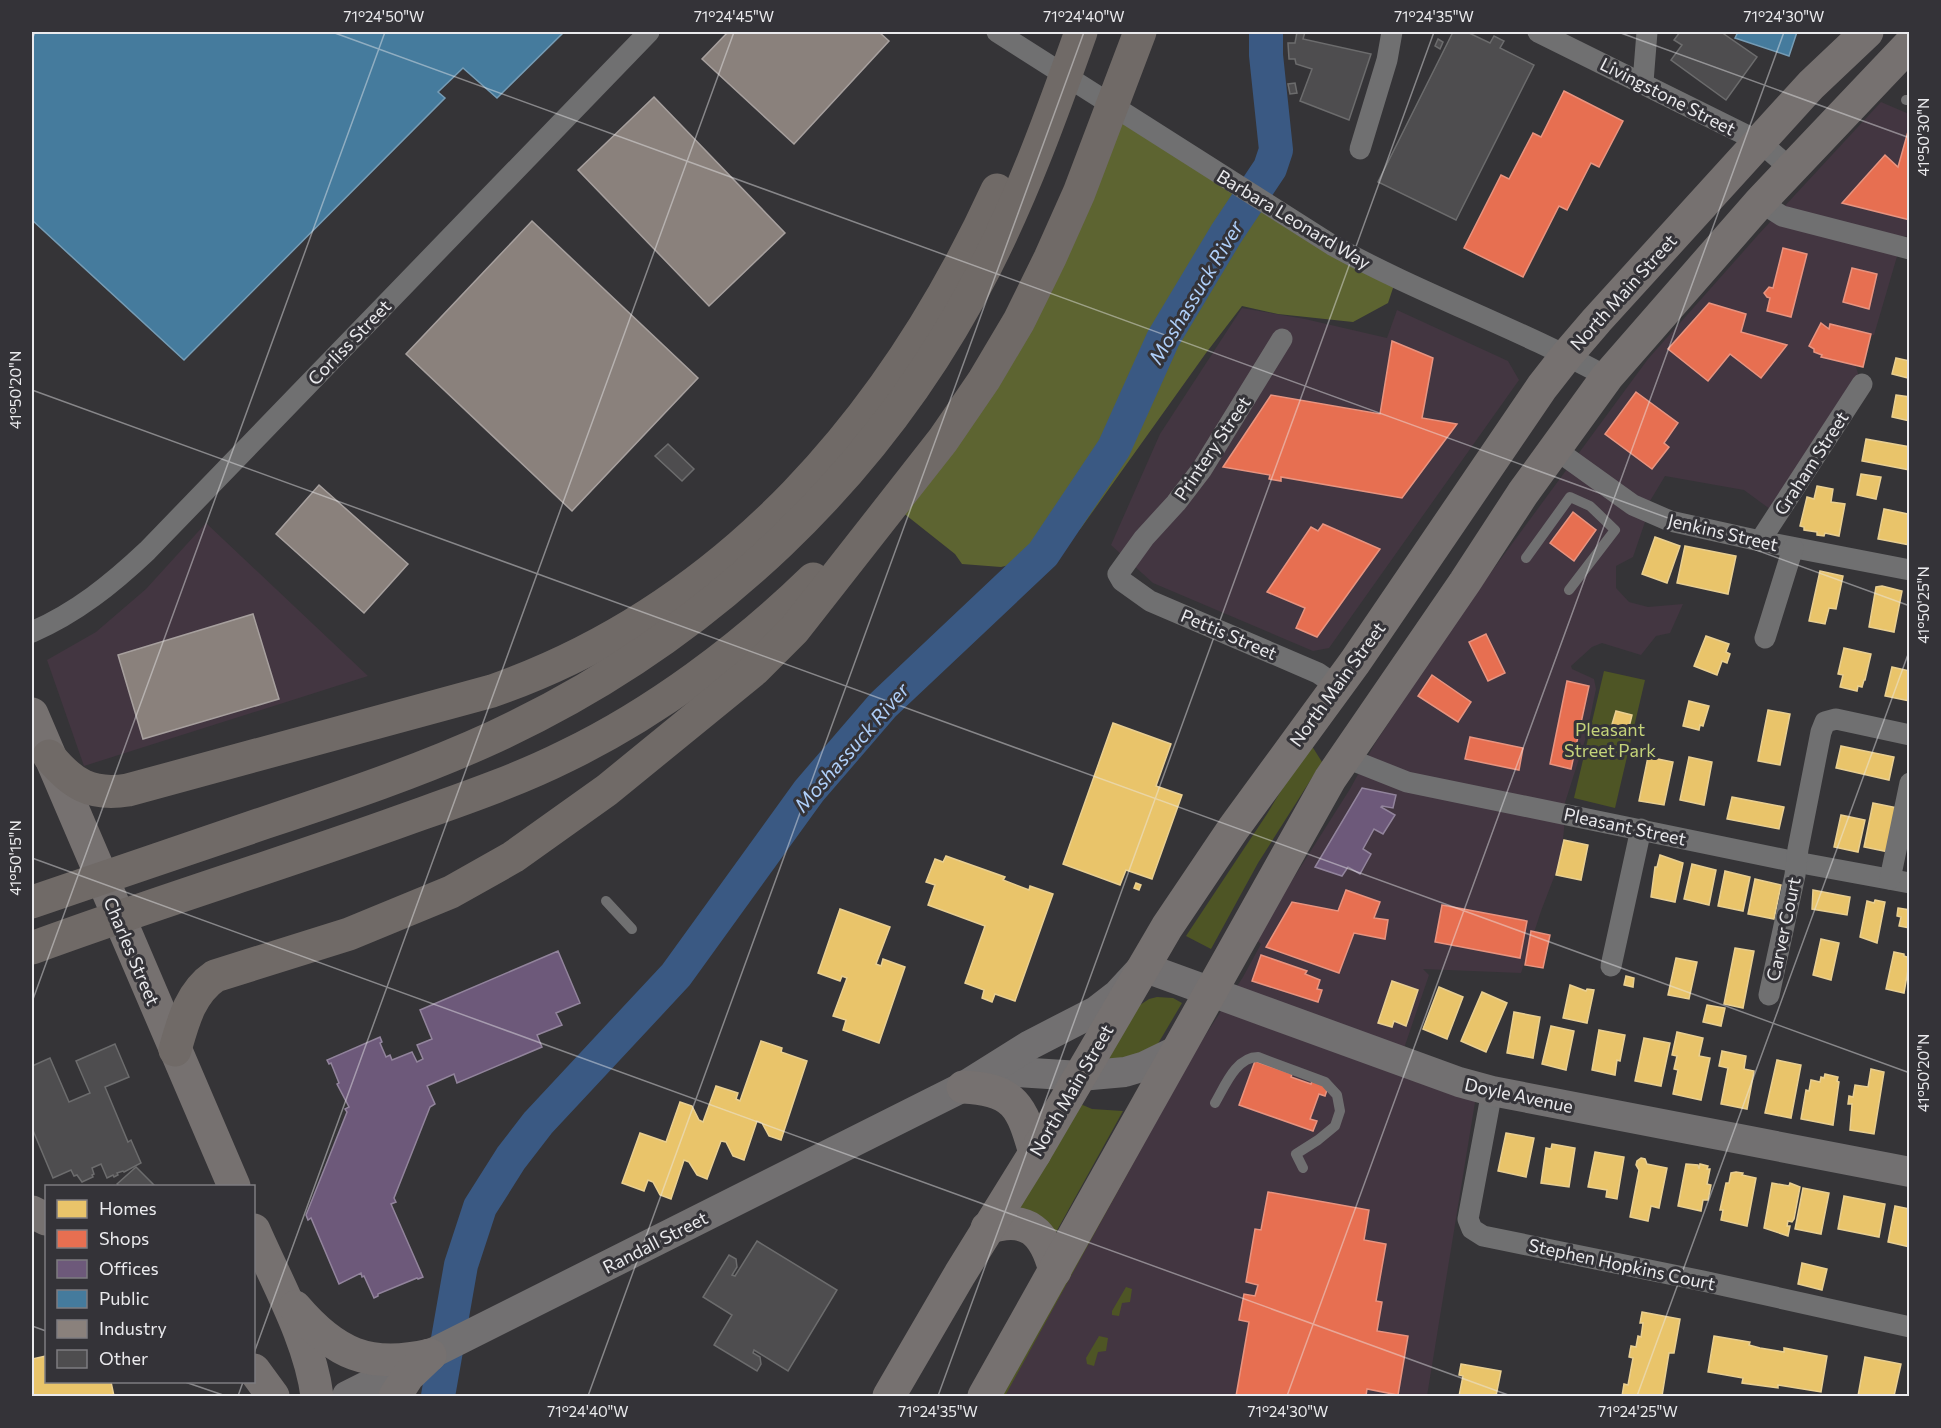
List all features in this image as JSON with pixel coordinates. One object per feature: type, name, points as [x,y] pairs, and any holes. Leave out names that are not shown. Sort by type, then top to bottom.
[{"type":"highway","points":[[32,902],[364,789],[503,733],[555,707],[616,671],[673,633],[728,591],[829,495],[874,442],[919,380],[952,328],[986,267],[1019,196],[1081,32]]},
{"type":"highway","points":[[175,1050],[193,1000],[202,987],[215,976],[349,934],[451,892],[513,857],[607,790],[754,669],[794,630],[943,440],[984,380],[1019,321],[1079,193],[1140,32]]},
{"type":"highway","points":[[49,756],[69,778],[86,788],[104,792],[128,790],[492,691],[547,670],[662,607],[712,570],[779,510],[826,460],[870,406],[908,352],[945,291],[984,218],[1010,160],[1061,87]]},
{"type":"highway","points":[[32,948],[444,806],[566,756],[637,716],[743,642],[796,596],[898,497]]},
{"type":"main road","name":"North Main Street","points":[[889,1396],[1167,927],[1233,829],[1337,686],[1529,406],[1567,355],[1811,85],[1867,32]]},
{"type":"main road","points":[[984,1396],[1344,757],[1607,377],[1760,202],[1910,44]]},
{"type":"main road","name":"Charles Street","points":[[32,714],[234,1185]]},
{"type":"main road","name":"Doyle Avenue","points":[[1143,968],[1459,1082],[1492,1091],[1910,1172]]},
{"type":"main road","name":"Randall Street","points":[[347,1396],[963,1087],[1021,1050],[1096,1011],[1118,994],[1143,968]]},
{"type":"main road","name":"Randall Street","points":[[963,1087],[1016,1072],[1080,1076],[1125,1072],[1145,1066],[1178,1050]]},
{"type":"main road","points":[[963,1087],[994,1091],[1017,1107],[1025,1118],[1035,1153]]},
{"type":"main road","points":[[987,1228],[1002,1223],[1014,1223],[1034,1230],[1050,1251],[1055,1271]]},
{"type":"main road","points":[[255,1232],[300,1338],[317,1396]]},
{"type":"main road","points":[[279,1288],[316,1331],[344,1351],[363,1358],[386,1361],[430,1355]]},
{"type":"main road","points":[[395,1396],[408,1376],[430,1355]]},
{"type":"main road","points":[[255,1371],[273,1396]]},
{"type":"street","name":"Corliss Street","points":[[32,632],[84,604],[141,557],[649,32]]},
{"type":"street","name":"Barbara Leonard Way","points":[[997,32],[1271,208],[1369,266],[1567,355],[1607,377]]},
{"type":"street","points":[[1360,149],[1387,60],[1392,32]]},
{"type":"street","name":"Livingstone Street","points":[[1538,32],[1760,142],[1792,170]]},
{"type":"street","points":[[1642,82],[1647,32]]},
{"type":"street","points":[[1760,202],[1782,216],[1910,249]]},
{"type":"street","name":"Printery Street","points":[[1122,581],[1118,574],[1144,538],[1202,469],[1282,339]]},
{"type":"street","name":"Graham Street","points":[[1760,541],[1862,384]]},
{"type":"street","name":"Jenkins Street","points":[[1555,449],[1633,505],[1670,521],[1793,548],[1910,570]]},
{"type":"street","points":[[1765,638],[1793,548]]},
{"type":"street","name":"Pettis Street","points":[[1122,581],[1150,601],[1318,673],[1337,686]]},
{"type":"street","name":"Carver Court","points":[[1769,995],[1821,732],[1825,722],[1836,719],[1909,734]]},
{"type":"street","name":"Pleasant Street","points":[[1344,757],[1407,782],[1796,862],[1900,881]]},
{"type":"street","points":[[1900,881],[1910,783]]},
{"type":"street","points":[[1611,966],[1641,829]]},
{"type":"street","name":"Stephen Hopkins Court","points":[[1492,1091],[1468,1219],[1472,1229],[1483,1236],[1703,1281],[1910,1327]]},
{"type":"lane","points":[[1527,558],[1570,497],[1590,506],[1615,530],[1569,590]]},
{"type":"lane","points":[[606,901],[632,929]]},
{"type":"lane","points":[[1215,1103],[1240,1064],[1250,1057],[1258,1057],[1325,1082],[1337,1095],[1340,1111],[1335,1126],[1296,1154],[1303,1168]]},
{"type":"shaded area","points":[[1881,102],[1909,114],[1909,237],[1903,236],[1874,335],[1857,336],[1851,351],[1865,396],[1778,515],[1744,490],[1665,476],[1644,511],[1647,516],[1633,557],[1616,566],[1616,588],[1629,602],[1648,607],[1683,604],[1670,633],[1656,636],[1641,655],[1602,643],[1592,647],[1571,666],[1572,669],[1594,679],[1596,689],[1586,737],[1562,812],[1565,819],[1561,859],[1521,973],[1423,969],[1429,975],[1399,1063],[1476,1096],[1427,1396],[988,1396],[1181,1073],[1243,977],[1261,944],[1255,939],[1350,789],[1374,745],[1464,609],[1648,359]]},
{"type":"shaded area","points":[[1242,308],[1305,319],[1387,338],[1397,310],[1508,361],[1519,380],[1329,648],[1313,651],[1153,583],[1111,545],[1160,434]]},
{"type":"shaded area","points":[[206,523],[368,676],[84,766],[47,660],[96,632],[146,589]]},
{"type":"green space","points":[[1112,114],[1395,282],[1388,303],[1353,322],[1278,314],[1242,306],[1081,528],[1055,554],[1001,567],[962,564],[955,554],[897,508],[955,432]]},
{"type":"green space","name":"Pleasant Street Park","points":[[1604,671],[1645,680],[1615,808],[1574,798]]},
{"type":"green space","points":[[1310,743],[1322,762],[1258,863],[1211,949],[1186,936],[1267,814]]},
{"type":"green space","points":[[1157,997],[1173,998],[1182,1003],[1156,1047],[1103,1067],[1137,1007]]},
{"type":"green space","points":[[1078,1103],[1092,1109],[1123,1111],[1055,1234],[1014,1214]]},
{"type":"green space","points":[[1153,1127],[1005,1396],[1001,1396]]},
{"type":"green space","points":[[1126,1287],[1132,1289],[1130,1302],[1122,1303],[1119,1316],[1112,1315],[1112,1311]]},
{"type":"green space","points":[[1099,1336],[1108,1338],[1106,1351],[1098,1352],[1094,1366],[1087,1364],[1086,1358]]},
{"type":"building: Homes","points":[[1896,358],[1910,361],[1908,378],[1892,374]]},
{"type":"building: Homes","points":[[1896,395],[1910,397],[1910,421],[1892,417]]},
{"type":"building: Homes","points":[[1866,439],[1910,447],[1910,470],[1862,461]]},
{"type":"building: Homes","points":[[1861,474],[1881,477],[1876,499],[1857,495]]},
{"type":"building: Homes","points":[[1817,486],[1833,489],[1831,502],[1845,504],[1839,536],[1825,533],[1824,536],[1817,535],[1817,532],[1804,530],[1804,527],[1800,526],[1807,497],[1814,499]]},
{"type":"building: Homes","points":[[1909,508],[1910,545],[1878,539],[1884,509],[1908,514]]},
{"type":"building: Homes","points":[[1655,537],[1680,546],[1667,583],[1642,574]]},
{"type":"building: Homes","points":[[1685,546],[1736,556],[1728,594],[1677,583]]},
{"type":"building: Homes","points":[[1820,571],[1843,576],[1836,609],[1829,608],[1825,624],[1809,621]]},
{"type":"building: Homes","points":[[1882,586],[1902,591],[1894,632],[1869,627],[1876,587]]},
{"type":"building: Homes","points":[[1706,636],[1729,644],[1726,652],[1730,654],[1727,663],[1722,661],[1717,675],[1694,666]]},
{"type":"building: Homes","points":[[1844,648],[1871,654],[1865,680],[1862,687],[1858,686],[1857,691],[1840,687],[1843,675],[1838,674]]},
{"type":"building: Homes","points":[[1892,667],[1910,671],[1910,701],[1885,696]]},
{"type":"building: Homes","points":[[1689,701],[1709,706],[1703,726],[1700,725],[1699,730],[1683,726]]},
{"type":"building: Homes","points":[[1768,710],[1790,714],[1780,765],[1758,761]]},
{"type":"building: Homes","points":[[1616,711],[1632,715],[1627,735],[1610,731]]},
{"type":"building: Homes","points":[[1113,723],[1171,744],[1156,786],[1182,795],[1152,879],[1126,870],[1120,885],[1063,864]]},
{"type":"building: Homes","points":[[1841,746],[1894,757],[1889,780],[1836,768]]},
{"type":"building: Homes","points":[[1648,757],[1673,762],[1664,805],[1639,801]]},
{"type":"building: Homes","points":[[1689,757],[1712,762],[1704,805],[1680,800]]},
{"type":"building: Homes","points":[[1732,797],[1784,807],[1779,829],[1727,819]]},
{"type":"building: Homes","points":[[1873,803],[1898,808],[1889,852],[1864,847]]},
{"type":"building: Homes","points":[[1841,815],[1865,820],[1858,852],[1834,847]]},
{"type":"building: Homes","points":[[1564,840],[1588,845],[1581,880],[1556,875]]},
{"type":"building: Homes","points":[[1660,855],[1683,863],[1675,902],[1651,897],[1655,867],[1657,867]]},
{"type":"building: Homes","points":[[946,856],[1005,877],[1003,880],[1029,890],[1030,886],[1053,894],[1015,1001],[995,994],[992,1002],[982,998],[984,990],[965,983],[985,926],[928,905],[935,885],[926,882],[935,859],[943,862]]},
{"type":"building: Homes","points":[[1692,864],[1716,870],[1709,905],[1684,899]]},
{"type":"building: Homes","points":[[1725,871],[1750,877],[1743,911],[1718,906]]},
{"type":"building: Homes","points":[[1755,879],[1781,885],[1774,919],[1748,914]]},
{"type":"building: Homes","points":[[1136,883],[1141,885],[1139,890],[1134,888]]},
{"type":"building: Homes","points":[[1813,890],[1850,897],[1847,915],[1812,909]]},
{"type":"building: Homes","points":[[1875,900],[1885,902],[1877,943],[1860,937],[1867,901],[1874,903]]},
{"type":"building: Homes","points":[[1898,908],[1910,910],[1910,928],[1899,926],[1901,917],[1897,916]]},
{"type":"building: Homes","points":[[840,909],[890,927],[876,964],[881,966],[883,959],[905,967],[879,1043],[843,1030],[846,1020],[833,1016],[847,978],[842,976],[840,981],[818,973]]},
{"type":"building: Homes","points":[[1821,939],[1839,943],[1831,980],[1813,975]]},
{"type":"building: Homes","points":[[1735,948],[1754,951],[1743,1008],[1724,1004]]},
{"type":"building: Homes","points":[[1894,952],[1910,958],[1904,993],[1886,989]]},
{"type":"building: Homes","points":[[1676,958],[1697,962],[1689,999],[1668,995]]},
{"type":"building: Homes","points":[[1626,976],[1634,978],[1633,987],[1624,985]]},
{"type":"building: Homes","points":[[1392,981],[1418,990],[1406,1026],[1394,1021],[1392,1027],[1378,1023]]},
{"type":"building: Homes","points":[[1570,985],[1586,991],[1587,989],[1594,990],[1587,1023],[1563,1018]]},
{"type":"building: Homes","points":[[1439,987],[1463,997],[1447,1039],[1423,1029]]},
{"type":"building: Homes","points":[[1482,992],[1507,1003],[1486,1052],[1461,1041]]},
{"type":"building: Homes","points":[[1707,1005],[1725,1008],[1721,1026],[1703,1022]]},
{"type":"building: Homes","points":[[1514,1012],[1540,1017],[1533,1058],[1507,1053]]},
{"type":"building: Homes","points":[[1551,1026],[1574,1031],[1566,1070],[1542,1064]]},
{"type":"building: Homes","points":[[1599,1030],[1625,1035],[1615,1075],[1592,1070]]},
{"type":"building: Homes","points":[[1677,1032],[1703,1038],[1699,1056],[1710,1058],[1701,1100],[1673,1094],[1678,1070],[1674,1069],[1677,1056],[1672,1055]]},
{"type":"building: Homes","points":[[1644,1038],[1670,1043],[1661,1086],[1635,1081]]},
{"type":"building: Homes","points":[[761,1041],[782,1048],[781,1052],[807,1061],[781,1140],[769,1136],[762,1123],[757,1121],[744,1160],[733,1156],[726,1142],[721,1141],[707,1179],[697,1175],[689,1162],[684,1160],[671,1199],[660,1195],[653,1182],[648,1180],[644,1191],[622,1183],[640,1133],[666,1142],[680,1102],[692,1106],[699,1120],[703,1122],[716,1086],[738,1093],[736,1099],[740,1101]]},
{"type":"building: Homes","points":[[1722,1051],[1746,1056],[1744,1069],[1754,1071],[1747,1109],[1721,1104],[1728,1068],[1719,1066]]},
{"type":"building: Homes","points":[[1777,1060],[1801,1065],[1791,1118],[1765,1113]]},
{"type":"building: Homes","points":[[1871,1069],[1884,1072],[1874,1134],[1850,1130],[1852,1104],[1848,1104],[1849,1096],[1853,1097],[1855,1085],[1868,1087]]},
{"type":"building: Homes","points":[[1825,1074],[1838,1077],[1839,1082],[1833,1125],[1801,1119],[1806,1090],[1809,1091],[1811,1080],[1820,1082],[1821,1077],[1824,1078]]},
{"type":"building: Homes","points":[[1506,1133],[1534,1138],[1526,1177],[1498,1171]]},
{"type":"building: Homes","points":[[1552,1144],[1575,1148],[1569,1187],[1541,1183],[1546,1148],[1551,1149]]},
{"type":"building: Homes","points":[[1595,1152],[1624,1157],[1617,1199],[1606,1197],[1607,1190],[1588,1187]]},
{"type":"building: Homes","points":[[1641,1158],[1645,1159],[1647,1164],[1667,1168],[1659,1208],[1651,1206],[1648,1221],[1630,1217],[1639,1170],[1636,1165]]},
{"type":"building: Homes","points":[[1686,1164],[1698,1165],[1699,1169],[1700,1164],[1710,1169],[1707,1184],[1711,1185],[1708,1200],[1703,1200],[1701,1211],[1678,1206]]},
{"type":"building: Homes","points":[[1736,1172],[1756,1178],[1747,1226],[1721,1220],[1723,1210],[1720,1210],[1726,1183],[1729,1183],[1731,1173]]},
{"type":"building: Homes","points":[[1772,1183],[1789,1186],[1790,1183],[1800,1187],[1794,1219],[1792,1222],[1788,1221],[1787,1226],[1790,1226],[1788,1236],[1764,1228]]},
{"type":"building: Homes","points":[[1803,1188],[1829,1193],[1821,1234],[1795,1229]]},
{"type":"building: Homes","points":[[1844,1196],[1885,1204],[1879,1237],[1838,1229]]},
{"type":"building: Homes","points":[[1895,1206],[1910,1209],[1910,1247],[1888,1242]]},
{"type":"building: Homes","points":[[1802,1263],[1827,1269],[1822,1290],[1798,1284]]},
{"type":"building: Homes","points":[[1642,1312],[1680,1319],[1674,1353],[1669,1353],[1662,1396],[1622,1396],[1624,1384],[1628,1385],[1633,1358],[1629,1357],[1631,1346],[1636,1347],[1638,1336],[1641,1337]]},
{"type":"building: Homes","points":[[1714,1336],[1750,1342],[1749,1345],[1760,1348],[1784,1352],[1784,1348],[1827,1356],[1821,1392],[1778,1385],[1778,1388],[1742,1383],[1743,1378],[1708,1372]]},
{"type":"building: Homes","points":[[45,1356],[45,1383],[111,1383],[114,1396],[32,1396],[32,1359]]},
{"type":"building: Homes","points":[[1865,1357],[1901,1364],[1894,1396],[1858,1396]]},
{"type":"building: Homes","points":[[1461,1364],[1501,1371],[1496,1396],[1459,1396],[1463,1376],[1459,1375]]},
{"type":"building: Shops","points":[[1564,91],[1623,121],[1599,167],[1591,163],[1567,210],[1559,206],[1523,277],[1464,248],[1501,175],[1509,179],[1533,133],[1541,137]]},
{"type":"building: Shops","points":[[1909,128],[1910,220],[1842,203],[1885,155],[1898,167]]},
{"type":"building: Shops","points":[[1783,248],[1807,254],[1791,317],[1767,311],[1770,298],[1764,293],[1769,287],[1773,288]]},
{"type":"building: Shops","points":[[1852,268],[1877,274],[1869,309],[1843,302]]},
{"type":"building: Shops","points":[[1709,303],[1746,314],[1741,332],[1787,345],[1761,378],[1730,354],[1708,381],[1668,349]]},
{"type":"building: Shops","points":[[1821,323],[1829,329],[1830,324],[1871,334],[1863,367],[1821,357],[1822,355],[1814,352],[1814,349],[1809,346]]},
{"type":"building: Shops","points":[[1392,341],[1433,358],[1422,418],[1457,424],[1402,498],[1281,477],[1281,481],[1269,479],[1270,475],[1223,467],[1271,395],[1380,414]]},
{"type":"building: Shops","points":[[1636,392],[1678,423],[1664,443],[1669,447],[1652,469],[1605,434]]},
{"type":"building: Shops","points":[[1573,512],[1596,530],[1574,561],[1550,543]]},
{"type":"building: Shops","points":[[1323,524],[1380,549],[1317,637],[1296,628],[1305,608],[1267,592],[1311,527],[1318,531]]},
{"type":"building: Shops","points":[[1486,634],[1505,673],[1488,681],[1469,642]]},
{"type":"building: Shops","points":[[1432,675],[1471,702],[1458,722],[1418,696]]},
{"type":"building: Shops","points":[[1567,681],[1589,686],[1571,769],[1550,764]]},
{"type":"building: Shops","points":[[1470,737],[1523,748],[1519,770],[1465,759]]},
{"type":"building: Shops","points":[[1346,890],[1380,902],[1374,918],[1388,920],[1385,939],[1354,933],[1339,973],[1266,947],[1292,902],[1338,911]]},
{"type":"building: Shops","points":[[1442,905],[1527,921],[1520,958],[1435,942]]},
{"type":"building: Shops","points":[[1531,931],[1550,935],[1543,968],[1525,965]]},
{"type":"building: Shops","points":[[1261,955],[1307,971],[1305,974],[1320,980],[1317,989],[1322,990],[1318,1002],[1252,981]]},
{"type":"building: Shops","points":[[1255,1061],[1292,1074],[1291,1077],[1328,1087],[1325,1096],[1319,1094],[1310,1119],[1317,1121],[1313,1131],[1239,1105]]},
{"type":"building: Shops","points":[[1268,1192],[1369,1210],[1364,1240],[1386,1244],[1376,1301],[1382,1302],[1377,1331],[1408,1336],[1398,1395],[1367,1389],[1366,1396],[1236,1396],[1249,1322],[1239,1320],[1244,1294],[1255,1296],[1258,1285],[1246,1282],[1255,1229],[1261,1230]]},
{"type":"building: Offices","points":[[1362,788],[1396,795],[1393,808],[1381,807],[1395,815],[1383,834],[1374,829],[1363,849],[1371,854],[1360,874],[1348,867],[1342,876],[1315,867]]},
{"type":"building: Offices","points":[[558,951],[580,1003],[556,1013],[562,1025],[537,1035],[542,1047],[457,1083],[454,1074],[427,1086],[435,1104],[430,1107],[394,1198],[396,1202],[391,1204],[423,1277],[378,1294],[374,1298],[361,1273],[339,1284],[311,1218],[308,1220],[306,1215],[347,1112],[345,1109],[349,1107],[337,1084],[339,1083],[331,1063],[329,1064],[327,1060],[380,1037],[386,1057],[390,1055],[392,1060],[412,1052],[417,1062],[423,1059],[417,1045],[432,1039],[420,1010]]},
{"type":"building: Public","points":[[32,32],[564,32],[497,98],[463,68],[438,92],[445,98],[184,360],[32,220]]},
{"type":"building: Public","points":[[1738,32],[1797,32],[1789,56],[1735,38]]},
{"type":"building: Industry","points":[[728,32],[879,32],[889,41],[794,144],[702,59]]},
{"type":"building: Industry","points":[[654,97],[785,233],[709,306],[578,170]]},
{"type":"building: Industry","points":[[532,221],[698,378],[572,511],[406,354]]},
{"type":"building: Industry","points":[[319,485],[408,564],[364,613],[276,534]]},
{"type":"building: Industry","points":[[253,614],[279,699],[143,739],[118,655]]},
{"type":"building: Other","points":[[1297,32],[1305,32],[1303,39],[1371,54],[1349,120],[1300,101],[1312,69],[1296,64],[1295,59],[1289,59],[1288,43],[1295,43]]},
{"type":"building: Other","points":[[1453,32],[1467,32],[1490,43],[1494,36],[1504,41],[1500,48],[1534,65],[1456,220],[1378,182]]},
{"type":"building: Other","points":[[1680,32],[1721,32],[1757,57],[1726,100],[1671,60],[1682,45],[1674,40]]},
{"type":"building: Other","points":[[1438,39],[1443,42],[1440,49],[1435,46]]},
{"type":"building: Other","points":[[1295,83],[1297,93],[1290,94],[1288,84]]},
{"type":"building: Other","points":[[668,444],[694,469],[682,481],[655,456]]},
{"type":"building: Other","points":[[115,1044],[129,1077],[105,1087],[128,1142],[131,1140],[141,1163],[117,1173],[118,1175],[114,1177],[113,1175],[107,1178],[101,1164],[92,1168],[93,1177],[82,1182],[77,1175],[74,1176],[71,1170],[53,1178],[32,1128],[32,1066],[50,1058],[69,1102],[90,1093],[76,1061]]},
{"type":"building: Other","points":[[136,1167],[154,1185],[118,1185]]},
{"type":"building: Other","points":[[757,1241],[837,1290],[788,1371],[754,1350],[753,1353],[760,1357],[761,1364],[757,1371],[714,1345],[732,1315],[703,1297],[729,1255],[736,1259],[737,1267],[732,1275],[735,1276]]},
{"type":"waterway","name":"Moshassuck River","points":[[438,1396],[461,1265],[480,1207],[511,1158],[538,1123],[676,975],[809,791],[883,705],[1043,554],[1114,448],[1163,339],[1226,234],[1270,168],[1276,150],[1266,55],[1266,32]]}]
